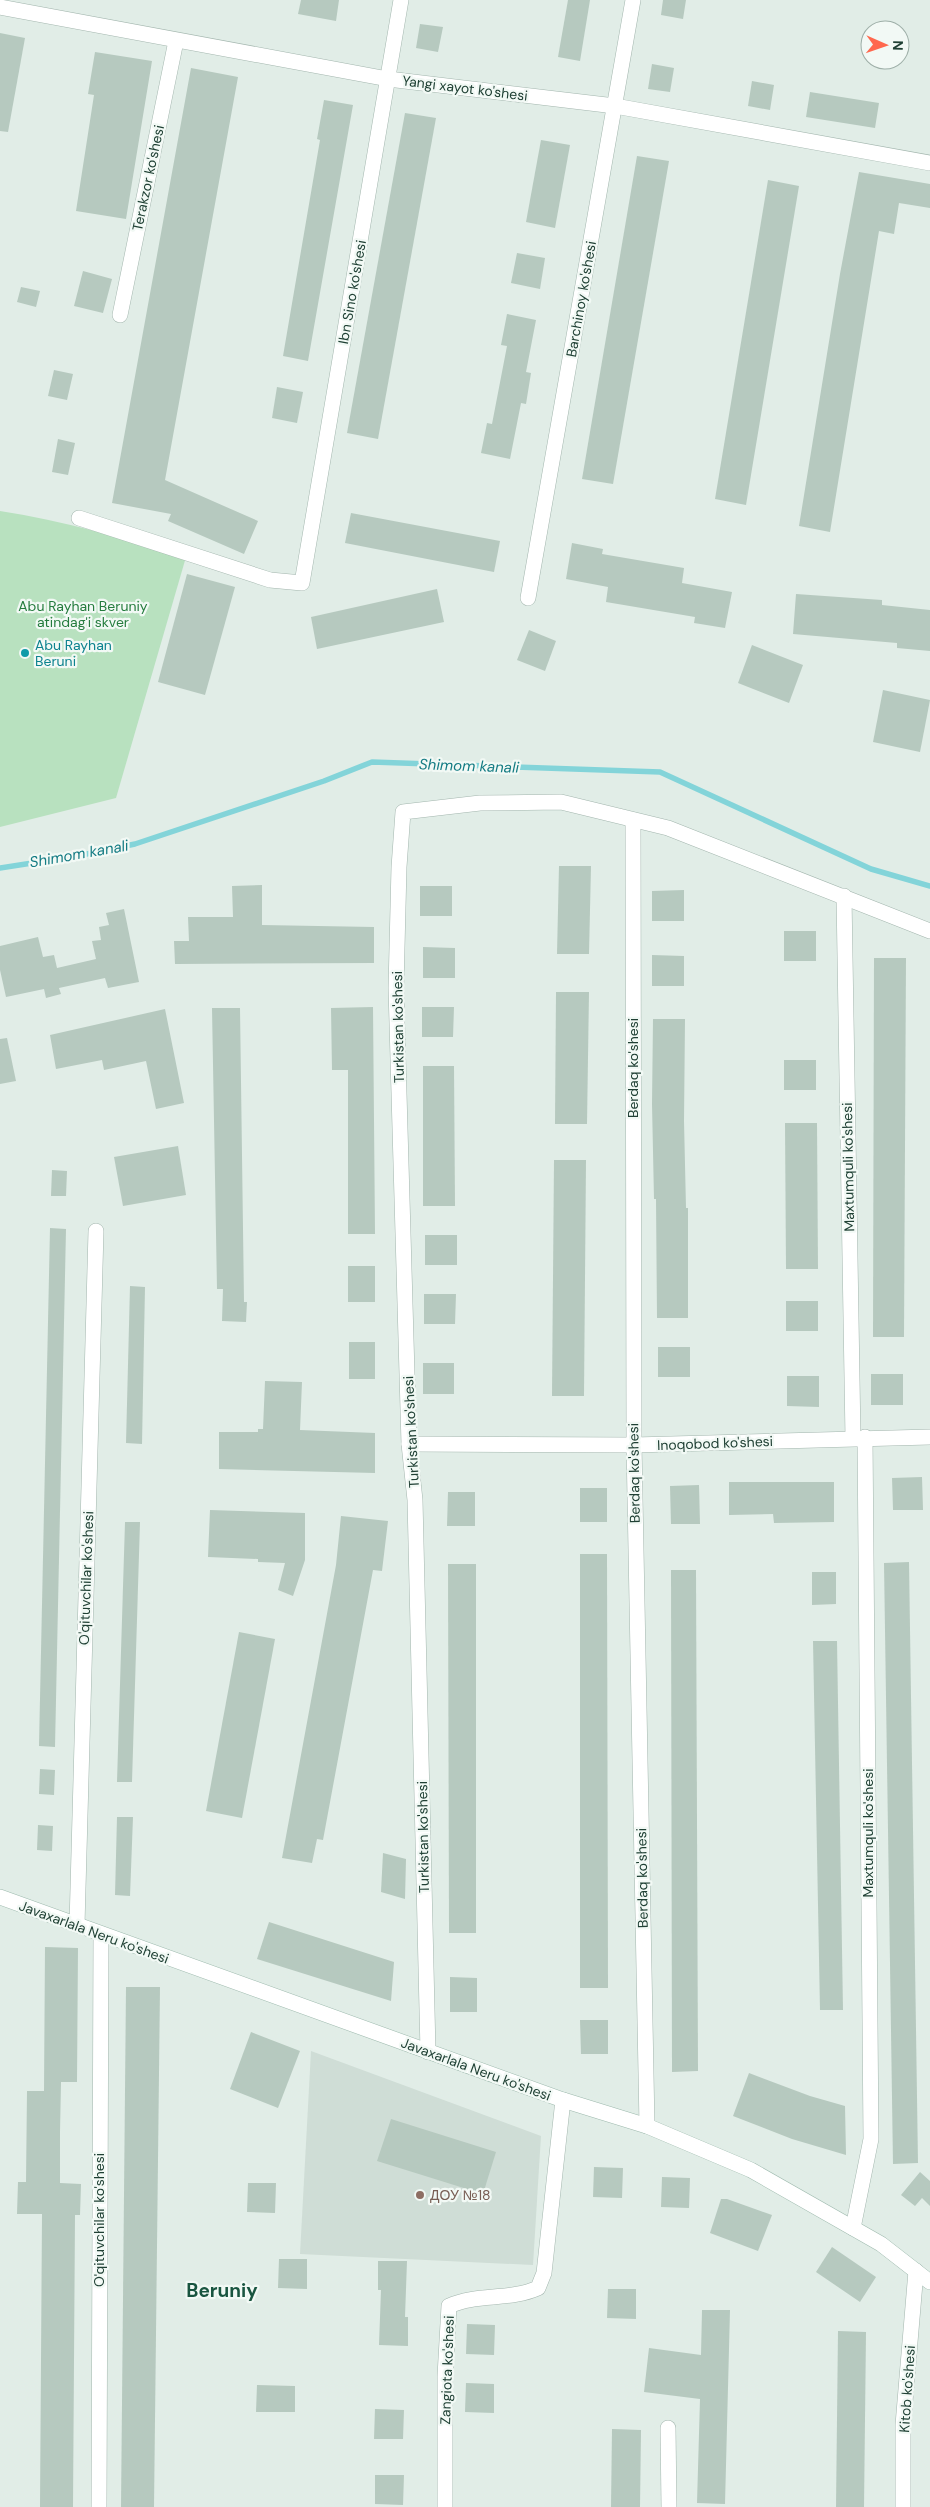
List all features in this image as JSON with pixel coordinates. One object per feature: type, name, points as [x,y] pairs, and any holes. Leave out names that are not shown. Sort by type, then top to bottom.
[{"type":"street","name":"Ibn Sino ko'shesi","points":[[79,518],[261,578],[302,583],[401,0]]},
{"type":"street","name":"Barchinoy ko'shesi","points":[[528,598],[633,0]]},
{"type":"street","name":"Yangi xayot ko'shesi","points":[[0,7],[388,79],[615,106],[930,163]]},
{"type":"street","name":"Terakzor ko'shesi","points":[[120,315],[176,41]]},
{"type":"street","name":"Turkistan ko'shesi","points":[[428,2052],[415,1500],[409,1444],[396,988],[399,867],[403,812],[480,803],[561,802],[632,820]]},
{"type":"street","points":[[632,820],[668,828],[930,931]]},
{"type":"street","name":"Berdaq ko'shesi","points":[[632,820],[634,1446],[647,2126]]},
{"type":"street","name":"Maxtumquli ko'shesi","points":[[844,896],[859,1437],[871,2139],[853,2228]]},
{"type":"street","name":"O'qituvchilar ko'shesi","points":[[76,1925],[96,1231]]},
{"type":"street","name":"Inoqobod ko'shesi","points":[[409,1444],[634,1446],[859,1437],[930,1437]]},
{"type":"street","name":"Javaxarlala Neru ko'shesi","points":[[0,1897],[563,2100],[647,2126],[751,2170],[882,2244],[930,2282]]},
{"type":"street","name":"O'qituvchilar ko'shesi","points":[[99,2507],[101,1934]]},
{"type":"street","name":"Zangiota ko'shesi","points":[[445,2507],[445,2376],[449,2306],[461,2301],[522,2295],[538,2288],[544,2273],[563,2100]]},
{"type":"street","name":"Kitob ko'shesi","points":[[903,2507],[903,2425],[916,2271]]},
{"type":"street","points":[[668,2428],[669,2507]]},
{"type":"shaded area","name":"ДОУ №18","points":[[311,2051],[541,2136],[533,2265],[300,2254]]},
{"type":"green space","name":"Abu Rayhan Beruniy atindag'i skver","points":[[0,511],[94,531],[186,557],[116,798],[0,827]]},
{"type":"building","points":[[301,0],[339,0],[336,21],[298,14]]},
{"type":"building","points":[[568,0],[590,0],[580,61],[558,57]]},
{"type":"building","points":[[663,0],[686,0],[683,19],[661,15]]},
{"type":"building","points":[[420,24],[443,27],[438,52],[416,48]]},
{"type":"building","points":[[0,33],[25,38],[8,132],[0,131]]},
{"type":"building","points":[[95,52],[152,61],[126,219],[76,211],[94,95],[88,94]]},
{"type":"building","points":[[652,64],[674,68],[670,92],[648,89]]},
{"type":"building","points":[[191,68],[238,77],[165,480],[258,521],[244,554],[168,521],[171,514],[112,503]]},
{"type":"building","points":[[752,81],[774,85],[770,110],[748,106]]},
{"type":"building","points":[[810,92],[879,103],[875,128],[806,117]]},
{"type":"building","points":[[324,100],[353,105],[308,361],[283,356],[320,140],[317,139]]},
{"type":"building","points":[[405,113],[436,118],[378,439],[347,433]]},
{"type":"building","points":[[541,140],[570,145],[555,228],[526,222]]},
{"type":"building","points":[[637,156],[669,161],[613,484],[582,479]]},
{"type":"building","points":[[859,172],[930,184],[930,208],[899,203],[894,234],[879,231],[830,532],[799,526],[840,274]]},
{"type":"building","points":[[768,180],[799,186],[746,505],[715,499]]},
{"type":"building","points":[[517,253],[545,258],[540,289],[511,283]]},
{"type":"building","points":[[83,271],[112,279],[103,313],[74,306]]},
{"type":"building","points":[[21,287],[40,291],[36,307],[17,302]]},
{"type":"building","points":[[507,314],[536,320],[526,372],[531,373],[526,404],[521,403],[510,459],[481,453],[487,423],[492,424],[507,346],[501,345]]},
{"type":"building","points":[[54,370],[73,374],[67,400],[48,396]]},
{"type":"building","points":[[277,387],[303,392],[297,423],[272,418]]},
{"type":"building","points":[[58,439],[75,443],[68,475],[52,472]]},
{"type":"building","points":[[351,513],[500,541],[494,572],[345,543]]},
{"type":"building","points":[[572,543],[603,549],[602,554],[684,568],[682,583],[732,592],[725,628],[694,623],[695,617],[606,602],[608,587],[566,579]]},
{"type":"building","points":[[187,574],[235,587],[205,695],[158,682]]},
{"type":"building","points":[[437,589],[444,622],[317,649],[311,617]]},
{"type":"building","points":[[796,594],[882,600],[882,605],[930,610],[930,651],[897,648],[897,643],[793,634]]},
{"type":"building","points":[[529,630],[556,641],[545,671],[517,660]]},
{"type":"building","points":[[752,645],[803,665],[789,703],[738,683]]},
{"type":"building","points":[[883,690],[930,700],[920,752],[873,742]]},
{"type":"building","points":[[559,866],[591,866],[589,954],[557,954]]},
{"type":"building","points":[[262,885],[262,925],[374,927],[374,963],[175,964],[174,941],[189,941],[188,917],[233,917],[232,886]]},
{"type":"building","points":[[420,886],[452,886],[452,916],[420,916]]},
{"type":"building","points":[[684,890],[684,921],[652,921],[652,891]]},
{"type":"building","points":[[124,909],[139,982],[108,988],[105,978],[59,988],[61,994],[46,998],[44,989],[6,997],[0,970],[0,946],[38,937],[43,957],[54,955],[57,968],[96,959],[92,941],[101,940],[99,927],[109,925],[106,913]]},
{"type":"building","points":[[784,931],[816,931],[816,961],[784,961]]},
{"type":"building","points":[[423,947],[455,948],[455,978],[423,978]]},
{"type":"building","points":[[652,955],[684,956],[684,986],[652,986]]},
{"type":"building","points":[[874,958],[906,958],[904,1337],[873,1337]]},
{"type":"building","points":[[556,992],[589,992],[587,1124],[555,1124]]},
{"type":"building","points":[[373,1007],[375,1234],[348,1234],[348,1070],[332,1070],[331,1008]]},
{"type":"building","points":[[422,1007],[454,1007],[453,1037],[422,1037]]},
{"type":"building","points":[[212,1008],[240,1008],[244,1302],[247,1302],[246,1322],[222,1321],[223,1289],[217,1289]]},
{"type":"building","points":[[165,1009],[184,1103],[156,1109],[146,1061],[104,1070],[102,1060],[56,1069],[50,1035]]},
{"type":"building","points":[[653,1019],[685,1019],[684,1121],[686,1208],[688,1208],[688,1318],[657,1318],[656,1199],[654,1199],[652,1104]]},
{"type":"building","points":[[7,1038],[16,1081],[0,1084],[0,1039]]},
{"type":"building","points":[[784,1060],[816,1060],[816,1090],[784,1090]]},
{"type":"building","points":[[423,1066],[454,1066],[455,1206],[423,1206]]},
{"type":"building","points":[[785,1123],[817,1123],[818,1269],[786,1269]]},
{"type":"building","points":[[178,1146],[186,1195],[123,1206],[114,1157]]},
{"type":"building","points":[[554,1160],[586,1160],[584,1396],[552,1396]]},
{"type":"building","points":[[52,1170],[67,1171],[66,1196],[51,1196]]},
{"type":"building","points":[[50,1228],[66,1229],[55,1747],[39,1746]]},
{"type":"building","points":[[425,1235],[457,1235],[457,1265],[425,1265]]},
{"type":"building","points":[[348,1266],[375,1266],[375,1302],[348,1302]]},
{"type":"building","points":[[130,1286],[145,1287],[142,1444],[126,1443]]},
{"type":"building","points":[[424,1294],[456,1294],[455,1324],[424,1324]]},
{"type":"building","points":[[786,1301],[818,1301],[818,1331],[786,1331]]},
{"type":"building","points":[[349,1342],[375,1342],[375,1379],[349,1379]]},
{"type":"building","points":[[658,1347],[690,1347],[690,1377],[658,1377]]},
{"type":"building","points":[[423,1363],[454,1363],[454,1394],[423,1394]]},
{"type":"building","points":[[871,1374],[903,1374],[903,1405],[871,1405]]},
{"type":"building","points":[[787,1376],[819,1376],[819,1407],[787,1406]]},
{"type":"building","points":[[265,1381],[302,1382],[300,1430],[375,1433],[375,1473],[219,1469],[219,1432],[258,1432],[258,1429],[263,1429]]},
{"type":"building","points":[[922,1477],[923,1510],[893,1510],[892,1478]]},
{"type":"building","points":[[729,1482],[834,1482],[834,1522],[774,1523],[773,1514],[729,1515]]},
{"type":"building","points":[[699,1485],[700,1524],[671,1524],[670,1486]]},
{"type":"building","points":[[580,1488],[607,1488],[607,1522],[580,1522]]},
{"type":"building","points":[[448,1492],[475,1492],[475,1526],[447,1526]]},
{"type":"building","points":[[210,1510],[305,1513],[305,1560],[293,1596],[278,1590],[285,1563],[258,1562],[258,1559],[208,1557]]},
{"type":"building","points":[[341,1516],[388,1521],[382,1571],[373,1570],[323,1840],[317,1839],[312,1863],[282,1858],[336,1565]]},
{"type":"building","points":[[125,1522],[140,1522],[132,1782],[117,1782]]},
{"type":"building","points":[[580,1554],[607,1554],[608,1988],[580,1988]]},
{"type":"building","points":[[909,1562],[918,2163],[893,2164],[884,1563]]},
{"type":"building","points":[[448,1564],[476,1564],[476,1933],[449,1933]]},
{"type":"building","points":[[671,1570],[696,1570],[698,2071],[672,2072]]},
{"type":"building","points":[[812,1572],[836,1572],[836,1604],[812,1605]]},
{"type":"building","points":[[239,1632],[275,1639],[242,1818],[206,1811]]},
{"type":"building","points":[[813,1641],[837,1641],[843,2010],[820,2010]]},
{"type":"building","points":[[40,1769],[55,1770],[54,1795],[39,1794]]},
{"type":"building","points":[[117,1817],[133,1817],[130,1896],[115,1895]]},
{"type":"building","points":[[38,1825],[53,1826],[52,1851],[37,1850]]},
{"type":"building","points":[[383,1853],[406,1859],[405,1899],[381,1892]]},
{"type":"building","points":[[269,1922],[394,1962],[391,2001],[257,1959]]},
{"type":"building","points":[[45,1947],[78,1948],[77,2082],[61,2082],[60,2132],[60,2183],[81,2184],[80,2215],[75,2215],[73,2507],[40,2507],[42,2214],[17,2214],[18,2182],[26,2182],[27,2091],[44,2091]]},
{"type":"building","points":[[450,1977],[477,1978],[477,2012],[450,2012]]},
{"type":"building","points":[[126,1987],[160,1987],[154,2507],[121,2507]]},
{"type":"building","points":[[580,2020],[608,2020],[608,2054],[581,2054]]},
{"type":"building","points":[[251,2032],[300,2051],[278,2108],[230,2089]]},
{"type":"building","points":[[749,2073],[810,2096],[845,2106],[846,2155],[792,2139],[733,2116]]},
{"type":"building","points":[[391,2119],[496,2152],[483,2194],[377,2161]]},
{"type":"building","points":[[594,2167],[623,2168],[622,2198],[593,2197]]},
{"type":"building","points":[[920,2172],[930,2181],[930,2206],[922,2198],[915,2206],[901,2195]]},
{"type":"building","points":[[662,2177],[690,2178],[689,2208],[661,2207]]},
{"type":"building","points":[[248,2183],[276,2183],[275,2213],[247,2212]]},
{"type":"building","points":[[721,2199],[727,2199],[772,2215],[758,2251],[710,2233]]},
{"type":"building","points":[[832,2247],[876,2277],[860,2302],[816,2272]]},
{"type":"building","points":[[279,2259],[307,2259],[307,2289],[278,2288]]},
{"type":"building","points":[[378,2261],[407,2261],[405,2317],[408,2317],[408,2346],[379,2345],[381,2290],[378,2290]]},
{"type":"building","points":[[608,2289],[636,2289],[636,2319],[607,2318]]},
{"type":"building","points":[[702,2310],[730,2310],[725,2504],[697,2503],[700,2399],[644,2392],[649,2348],[701,2355]]},
{"type":"building","points":[[467,2324],[495,2325],[494,2355],[466,2354]]},
{"type":"building","points":[[838,2331],[866,2332],[864,2507],[836,2507]]},
{"type":"building","points":[[466,2383],[494,2384],[494,2413],[465,2412]]},
{"type":"building","points":[[257,2385],[295,2386],[295,2412],[256,2412]]},
{"type":"building","points":[[375,2409],[404,2410],[403,2439],[374,2439]]},
{"type":"building","points":[[612,2429],[641,2430],[640,2507],[611,2507]]},
{"type":"building","points":[[375,2475],[404,2475],[403,2505],[375,2504]]},
{"type":"waterway","name":"Shimom kanali","points":[[0,868],[77,856],[135,844],[324,781],[372,762],[660,772],[871,869],[930,886]]},
{"type":"place","name":"Abu Rayhan Beruni","points":[[25,653]]},
{"type":"place","name":"ДОУ №18","points":[[420,2195]]},
{"type":"district","name":"Beruniy","points":[[222,2290]]}]
